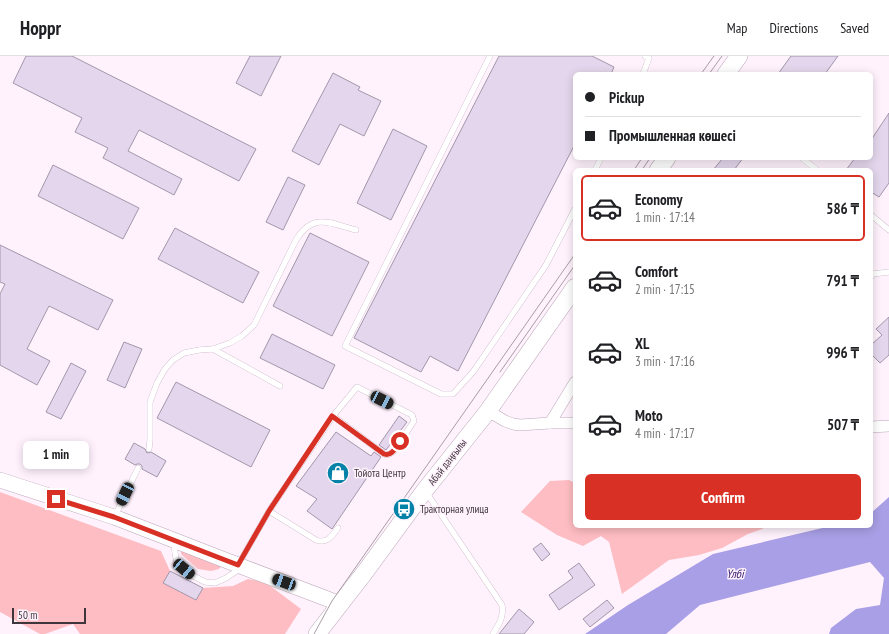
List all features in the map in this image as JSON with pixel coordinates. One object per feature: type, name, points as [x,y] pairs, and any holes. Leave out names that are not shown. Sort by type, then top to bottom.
[{"type":"main road","name":"Абай даңғылы","points":[[317,634],[425,490],[488,411],[573,291]]},
{"type":"main road","points":[[0,480],[114,517],[340,604]]},
{"type":"street","points":[[550,423],[573,385]]},
{"type":"street","points":[[488,411],[505,422],[520,425],[573,423]]},
{"type":"street","points":[[873,426],[889,426]]},
{"type":"lane","points":[[490,56],[345,346],[441,394],[453,394],[473,372],[546,265],[573,213]]},
{"type":"lane","points":[[644,72],[649,58],[645,56]]},
{"type":"lane","points":[[804,160],[814,168]]},
{"type":"lane","points":[[873,217],[889,230]]},
{"type":"lane","points":[[149,450],[150,402],[157,383],[165,369],[173,360],[184,353],[213,349],[230,343],[242,336],[254,325],[296,240],[307,226],[324,221],[356,230]]},
{"type":"lane","points":[[873,274],[889,272]]},
{"type":"lane","points":[[213,349],[280,386]]},
{"type":"lane","points":[[174,540],[177,563],[190,574],[204,582],[215,583],[226,578],[240,566],[269,511],[332,416],[357,387],[412,415],[414,421],[394,451],[387,455],[332,416]]},
{"type":"lane","points":[[114,517],[138,468]]},
{"type":"lane","points":[[425,490],[502,606],[503,615],[501,622],[493,634]]},
{"type":"lane","points":[[269,511],[319,542],[329,539],[338,528]]},
{"type":"shaded area","points":[[569,480],[573,482],[573,528],[763,528],[748,534],[722,548],[699,555],[669,560],[622,594],[609,542],[601,536],[583,546],[557,535],[521,512],[550,481]]},
{"type":"shaded area","points":[[0,492],[161,551],[170,571],[164,583],[196,600],[203,588],[233,586],[248,579],[265,582],[301,609],[285,634],[80,634],[73,624],[45,634],[40,634],[0,612]]},
{"type":"shaded area","points":[[181,543],[226,560],[219,569],[211,571],[198,569],[181,554]]},
{"type":"water","name":"Үлбі","points":[[889,497],[889,634],[829,634],[831,628],[856,609],[880,605],[884,578],[870,562],[700,605],[666,634],[585,634],[628,605],[713,554],[823,528],[873,528],[873,511]]},
{"type":"building","points":[[26,56],[72,56],[256,149],[239,181],[139,130],[128,151],[182,179],[174,195],[103,158],[108,148],[75,132],[82,118],[13,83]]},
{"type":"building","points":[[250,56],[281,56],[261,96],[236,83]]},
{"type":"building","points":[[499,56],[592,56],[614,67],[612,72],[573,72],[573,148],[458,371],[430,356],[421,372],[354,338]]},
{"type":"building","points":[[791,56],[838,56],[826,72],[779,72]]},
{"type":"building","points":[[333,73],[360,87],[358,90],[381,101],[364,136],[340,124],[319,165],[292,151]]},
{"type":"building","points":[[889,113],[889,183],[879,197],[873,193],[873,168],[848,168],[854,160],[873,160],[873,137]]},
{"type":"building","points":[[393,129],[427,146],[391,220],[357,203]]},
{"type":"building","points":[[721,160],[742,160],[736,168],[715,168]]},
{"type":"building","points":[[53,165],[139,208],[123,239],[38,196]]},
{"type":"building","points":[[288,177],[305,185],[283,230],[266,222]]},
{"type":"building","points":[[175,228],[259,272],[243,303],[158,259]]},
{"type":"building","points":[[310,233],[369,262],[332,336],[273,306]]},
{"type":"building","points":[[0,245],[113,300],[98,330],[49,306],[27,349],[50,361],[37,385],[0,365],[0,294],[5,284],[0,282]]},
{"type":"building","points":[[889,317],[889,355],[880,363],[873,356],[873,343],[882,335],[876,329]]},
{"type":"building","points":[[272,334],[335,365],[323,389],[260,358]]},
{"type":"building","points":[[124,342],[142,349],[125,388],[107,380]]},
{"type":"building","points":[[71,363],[86,371],[61,419],[46,412]]},
{"type":"building","points":[[176,382],[270,430],[251,467],[157,418]]},
{"type":"building","points":[[399,416],[407,422],[386,450],[379,445]]},
{"type":"building","name":"Тойота Центр","points":[[336,432],[371,456],[374,452],[381,457],[332,529],[307,511],[317,499],[296,486]]},
{"type":"building","points":[[134,443],[145,449],[147,453],[151,452],[166,461],[157,477],[142,469],[140,464],[135,465],[125,459]]},
{"type":"building","points":[[541,543],[550,554],[542,561],[533,549]]},
{"type":"building","points":[[579,563],[595,585],[559,610],[549,595],[573,578],[568,571]]},
{"type":"building","points":[[170,571],[203,588],[196,600],[163,583]]},
{"type":"building","points":[[607,600],[614,608],[590,627],[583,619]]},
{"type":"building","points":[[519,609],[534,622],[524,634],[499,634]]},
{"type":"tram line","points":[[702,72],[714,56]]},
{"type":"tram line","points":[[710,72],[722,56]]},
{"type":"tram line","points":[[635,168],[641,160]]},
{"type":"tram line","points":[[643,168],[649,160]]},
{"type":"tram line","points":[[314,634],[332,601],[573,257]]},
{"type":"tram line","points":[[500,372],[573,268]]},
{"type":"place","name":"Тойота Центр","points":[[338,473]]},
{"type":"place","name":"Тракторная улица","points":[[404,509]]},
{"type":"route","points":[[56,499],[114,517],[238,565],[269,511],[332,416],[384,454],[387,455],[394,451],[400,441]]}]
